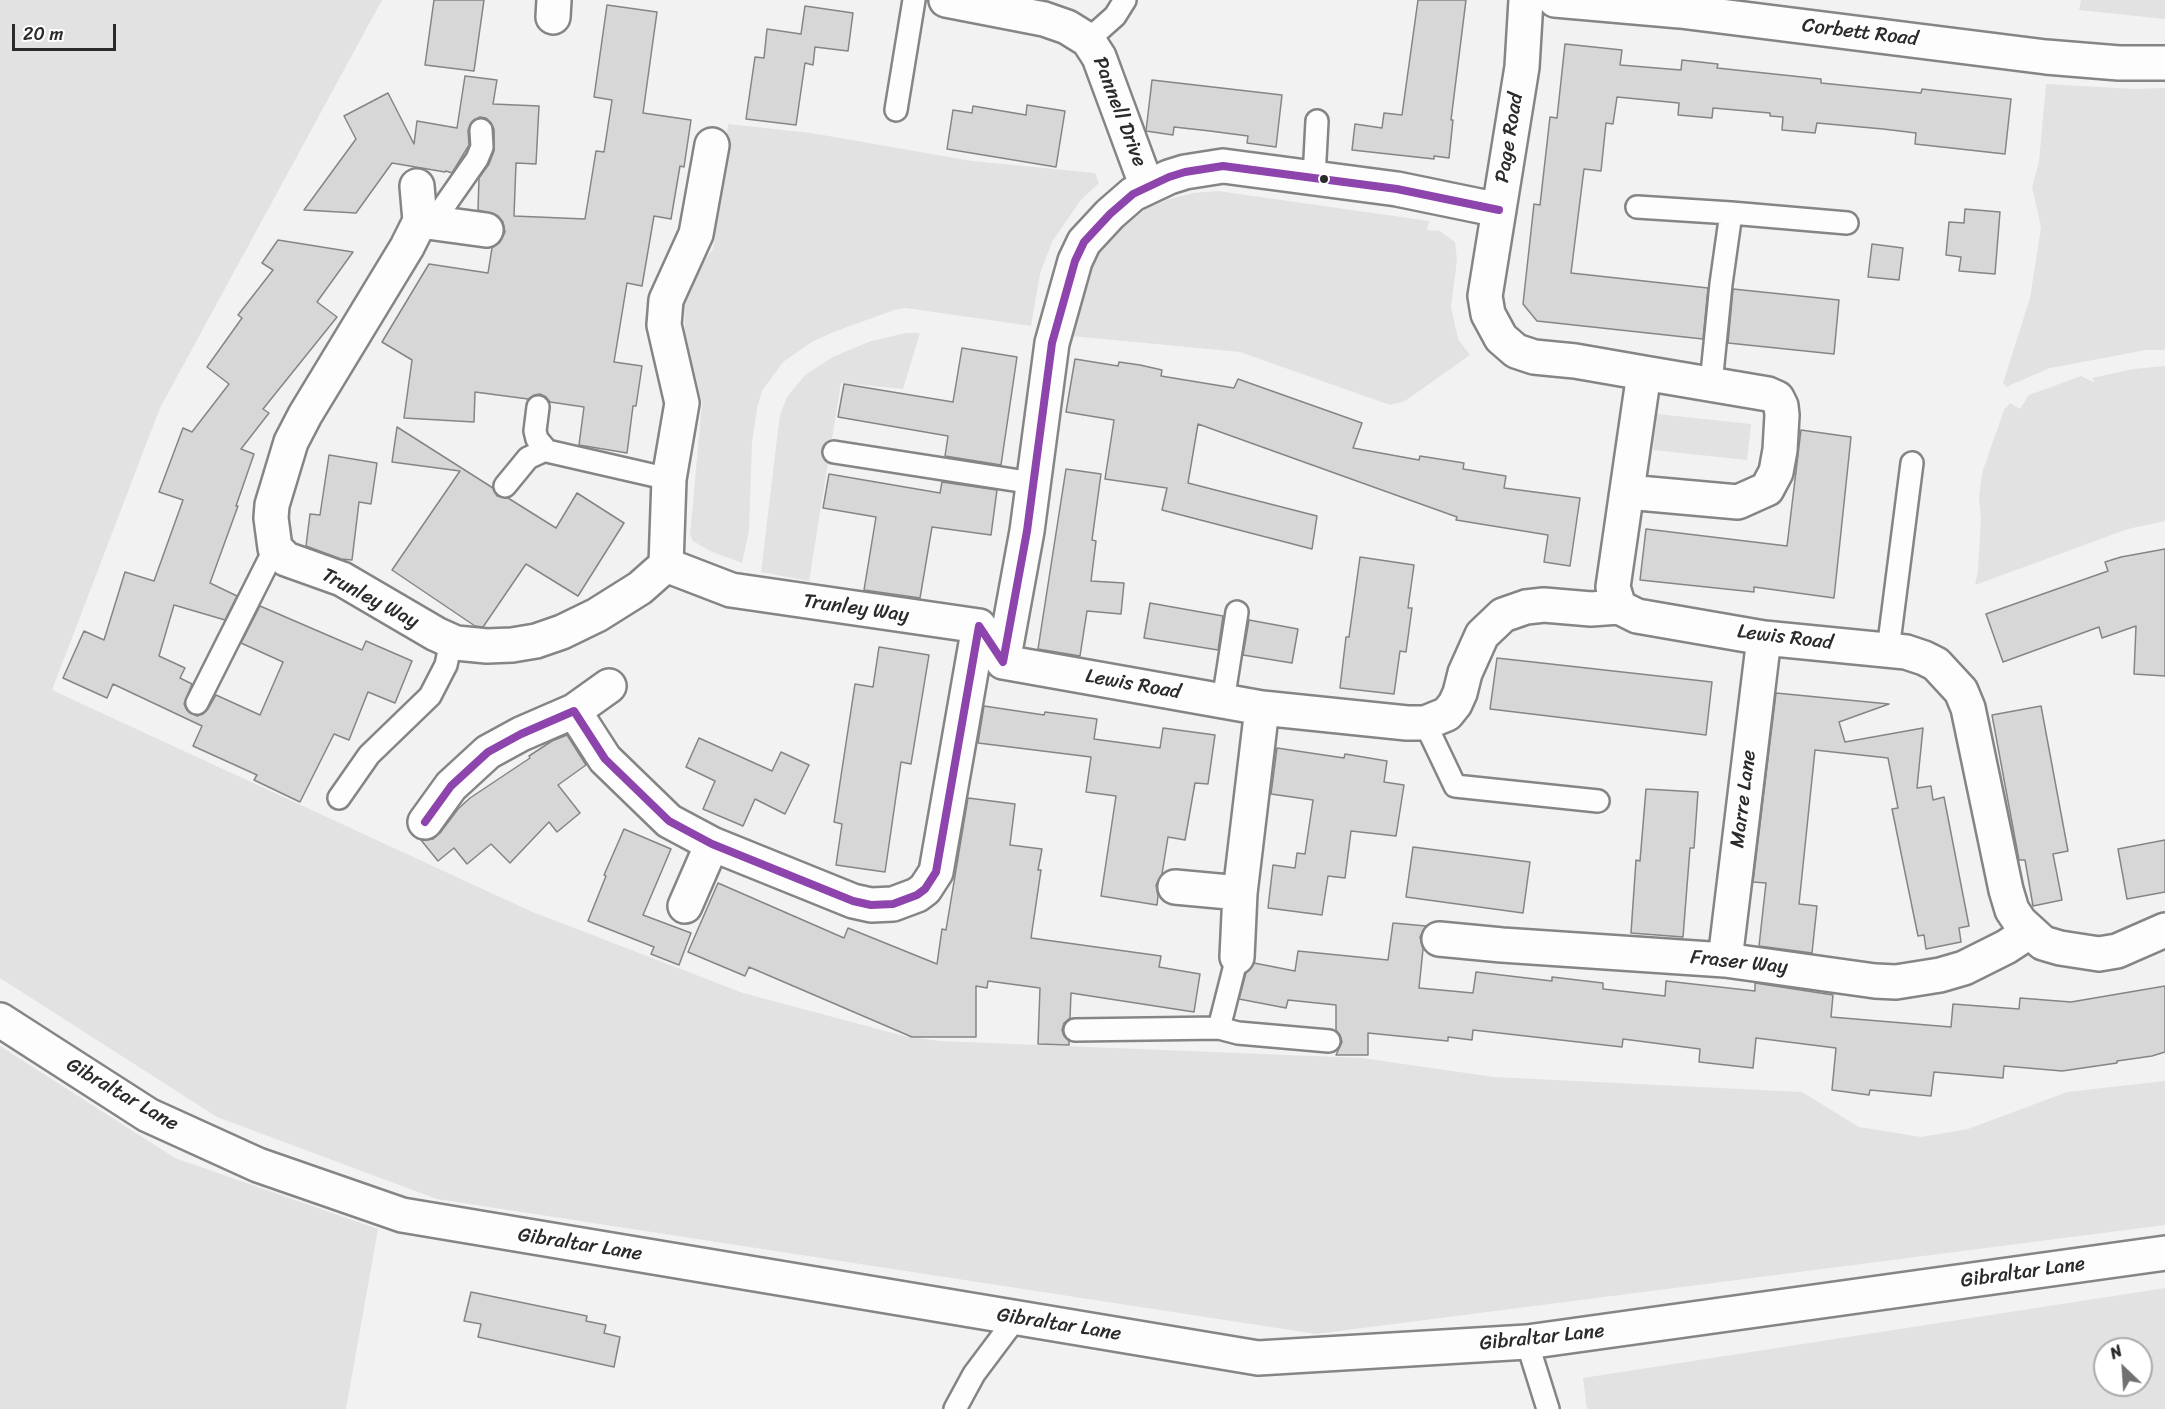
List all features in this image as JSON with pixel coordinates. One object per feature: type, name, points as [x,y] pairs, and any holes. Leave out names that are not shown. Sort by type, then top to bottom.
[{"type":"street","name":"Pannell Drive","points":[[946,0],[1044,19],[1067,27],[1088,40],[1099,57],[1147,187]]},
{"type":"street","points":[[1526,0],[1545,0]]},
{"type":"street","name":"Page Road","points":[[1526,0],[1522,67],[1485,296],[1488,314],[1501,338],[1516,351],[1534,357],[1575,361],[1768,394],[1777,398],[1781,406],[1780,450],[1776,472],[1767,489],[1750,499],[1738,502],[1627,492]]},
{"type":"street","name":"Corbett Road","points":[[1555,0],[1680,10],[2046,57],[2119,63],[2165,63]]},
{"type":"street","points":[[666,565],[669,478],[682,403],[664,325],[666,300],[696,234],[712,145]]},
{"type":"street","points":[[1003,662],[1027,531],[1052,343],[1075,261],[1084,242],[1110,214],[1133,194],[1147,187],[1185,172],[1223,166],[1397,189],[1499,210]]},
{"type":"street","points":[[275,548],[271,518],[272,505],[291,442],[396,264],[426,222],[417,186]]},
{"type":"street","points":[[426,222],[486,230]]},
{"type":"street","points":[[1619,608],[1613,587],[1644,372]]},
{"type":"street","name":"Trunley Way","points":[[275,548],[286,559],[342,579],[451,641],[486,646],[536,641],[562,632],[616,604],[640,588],[666,565],[731,590],[979,626]]},
{"type":"street","name":"Lewis Road","points":[[1003,662],[1262,708],[1391,723],[1425,723],[1446,714],[1455,704],[1482,635],[1503,615],[1526,607],[1544,605],[1591,609],[1619,608],[1637,616],[1764,638],[1888,650],[1924,658],[1936,664],[1950,676],[1961,691],[1968,708],[2006,890],[2012,910],[2029,932],[2043,943],[2068,950],[2099,954],[2117,951],[2165,930]]},
{"type":"street","points":[[979,626],[1003,662]]},
{"type":"street","points":[[574,711],[605,759],[657,812],[669,821],[712,844],[843,897],[872,905],[893,904],[925,889],[936,872],[979,626]]},
{"type":"street","name":"Marre Lane","points":[[1725,960],[1764,638]]},
{"type":"street","points":[[425,822],[451,786],[488,752],[521,734],[574,711],[609,686]]},
{"type":"street","points":[[1237,957],[1240,893],[1262,708]]},
{"type":"street","points":[[685,906],[712,844]]},
{"type":"street","points":[[1175,887],[1240,893]]},
{"type":"street","name":"Fraser Way","points":[[1438,939],[1725,960],[1896,982],[1940,975],[1964,968],[2006,947],[2029,932]]},
{"type":"street","name":"Gibraltar Lane","points":[[0,1020],[148,1115],[258,1165],[402,1215],[1258,1358],[1527,1342],[2165,1253]]},
{"type":"lane","points":[[896,110],[914,0]]},
{"type":"lane","name":"Pannell Drive","points":[[1088,40],[1114,16],[1125,0]]},
{"type":"lane","points":[[1314,178],[1317,121]]},
{"type":"lane","points":[[426,222],[477,159],[482,147],[481,130]]},
{"type":"lane","points":[[1637,207],[1847,223]]},
{"type":"lane","points":[[1711,384],[1731,213]]},
{"type":"lane","points":[[538,407],[535,431],[541,446],[548,451]]},
{"type":"lane","points":[[505,486],[528,458],[543,451],[669,478]]},
{"type":"lane","points":[[834,452],[1033,483]]},
{"type":"lane","points":[[1888,650],[1911,463]]},
{"type":"lane","points":[[197,703],[275,548]]},
{"type":"lane","points":[[1223,701],[1237,612]]},
{"type":"lane","points":[[339,798],[369,755],[430,696],[446,665],[451,641]]},
{"type":"lane","points":[[1425,723],[1455,786],[1598,801]]},
{"type":"lane","points":[[1219,1028],[1237,957]]},
{"type":"lane","points":[[1075,1030],[1219,1028],[1238,1033],[1329,1041]]},
{"type":"lane","points":[[955,1409],[974,1374],[1016,1318]]},
{"type":"lane","points":[[1527,1342],[1548,1409]]},
{"type":"shaded area","points":[[0,0],[382,0],[160,408],[52,690],[530,911],[743,993],[904,1036],[939,1041],[1362,1058],[1494,1077],[1802,1092],[1859,1127],[1921,1137],[1968,1129],[2067,1092],[2165,1081],[2165,1225],[1316,1334],[437,1199],[217,1117],[0,978]]},
{"type":"shaded area","points":[[2081,0],[2165,0],[2165,19],[2079,10]]},
{"type":"shaded area","points":[[2046,84],[2134,89],[2165,88],[2165,350],[2146,350],[2050,368],[2006,387],[2003,383],[2030,298],[2041,227],[2032,187],[2039,162]]},
{"type":"shaded area","points":[[728,124],[811,133],[972,161],[1095,173],[1099,183],[1080,201],[1052,242],[1040,274],[1031,326],[906,308],[894,310],[831,333],[812,342],[783,362],[762,391],[757,408],[752,443],[749,531],[742,563],[710,551],[693,541],[690,535],[702,403],[685,332],[684,299],[697,270],[713,249]]},
{"type":"shaded area","points":[[1218,191],[1429,221],[1427,230],[1440,231],[1455,242],[1457,260],[1451,307],[1458,339],[1470,355],[1405,401],[1390,405],[1240,352],[1072,336],[1086,277],[1096,257],[1125,224],[1146,209],[1169,199],[1193,193]]},
{"type":"shaded area","points":[[906,333],[920,333],[903,389],[841,383],[809,581],[761,572],[780,415],[787,397],[805,375],[833,357],[871,341]]},
{"type":"shaded area","points":[[2165,366],[2165,521],[2128,529],[1975,585],[1978,571],[1981,519],[1979,498],[1982,473],[2004,410],[2010,403],[2020,409],[2029,395],[2081,376],[2095,383],[2092,378],[2133,369]]},
{"type":"shaded area","points":[[1657,414],[1751,424],[1747,460],[1653,450]]},
{"type":"shaded area","points":[[0,1046],[175,1158],[378,1229],[346,1409],[0,1409]]},
{"type":"shaded area","points":[[2165,1288],[2165,1409],[1587,1409],[1583,1378]]},
{"type":"building","points":[[434,0],[484,0],[474,71],[425,65]]},
{"type":"building","points":[[1418,0],[1466,0],[1451,120],[1453,120],[1449,158],[1434,156],[1434,159],[1352,150],[1355,124],[1382,128],[1384,113],[1402,115]]},
{"type":"building","points":[[607,5],[657,12],[643,113],[691,120],[684,167],[680,166],[671,219],[654,216],[642,286],[627,283],[614,362],[642,366],[636,406],[633,406],[627,453],[579,445],[584,407],[550,402],[540,394],[528,399],[475,392],[474,422],[404,418],[412,360],[382,342],[429,264],[488,273],[492,248],[500,242],[505,232],[503,222],[498,216],[478,210],[479,178],[489,164],[494,151],[494,129],[486,118],[480,117],[474,120],[468,130],[469,145],[452,173],[392,163],[356,213],[304,210],[356,139],[344,116],[388,93],[414,144],[417,121],[457,128],[465,76],[497,80],[493,104],[539,106],[536,164],[516,163],[514,216],[585,219],[596,151],[604,152],[612,100],[594,97]]},
{"type":"building","points":[[805,6],[853,13],[848,51],[815,47],[813,65],[805,63],[796,125],[746,119],[755,57],[764,58],[767,29],[801,34]]},
{"type":"building","points":[[1565,44],[1622,50],[1620,65],[1681,70],[1682,60],[1718,64],[1717,68],[1821,79],[1821,83],[1921,93],[1922,89],[2011,99],[2005,154],[1915,144],[1916,133],[1883,129],[1817,123],[1815,133],[1782,130],[1783,117],[1770,116],[1770,113],[1713,108],[1712,118],[1678,115],[1679,103],[1617,97],[1613,124],[1606,123],[1601,171],[1584,169],[1571,273],[1708,288],[1703,339],[1537,321],[1523,304],[1534,204],[1540,205],[1550,117],[1557,118]]},
{"type":"building","points":[[1152,80],[1282,95],[1276,147],[1247,143],[1248,136],[1210,131],[1174,127],[1173,135],[1146,131]]},
{"type":"building","points":[[1027,105],[1065,111],[1056,167],[947,149],[953,110],[972,113],[973,106],[1026,115]]},
{"type":"building","points":[[1965,209],[2000,212],[1995,274],[1959,271],[1961,257],[1946,255],[1949,222],[1964,223]]},
{"type":"building","points":[[278,240],[353,252],[317,302],[337,317],[263,409],[269,413],[241,449],[254,454],[210,583],[237,596],[225,620],[174,605],[159,656],[185,668],[180,678],[192,684],[184,704],[187,710],[197,716],[208,709],[216,695],[260,715],[283,662],[241,643],[260,606],[362,650],[366,641],[412,661],[395,703],[368,692],[349,740],[334,734],[300,802],[254,780],[257,775],[193,746],[202,726],[113,684],[107,698],[63,678],[84,631],[104,640],[125,572],[154,581],[183,500],[159,492],[183,428],[192,432],[229,384],[207,367],[242,318],[238,315],[273,270],[262,263]]},
{"type":"building","points":[[1872,244],[1903,248],[1899,280],[1868,277]]},
{"type":"building","points":[[1733,289],[1839,300],[1834,354],[1728,343]]},
{"type":"building","points":[[962,348],[1017,357],[1001,465],[945,456],[948,436],[838,417],[844,384],[953,402]]},
{"type":"building","points":[[1075,359],[1118,366],[1119,362],[1140,365],[1162,370],[1161,376],[1234,388],[1238,379],[1362,423],[1353,448],[1419,460],[1420,456],[1464,463],[1463,469],[1506,476],[1504,488],[1580,498],[1570,566],[1544,562],[1548,535],[1456,520],[1457,517],[1198,424],[1188,483],[1317,516],[1312,549],[1162,510],[1167,488],[1105,479],[1114,420],[1066,412]]},
{"type":"building","points":[[397,427],[493,488],[497,496],[508,498],[556,528],[577,493],[624,523],[578,596],[526,564],[483,627],[475,626],[392,570],[460,471],[392,462]]},
{"type":"building","points":[[1801,430],[1851,437],[1834,598],[1754,587],[1754,592],[1640,580],[1646,529],[1787,546]]},
{"type":"building","points":[[329,455],[377,463],[371,504],[359,502],[352,560],[341,559],[306,546],[310,514],[320,515]]},
{"type":"building","points":[[1066,469],[1101,474],[1092,540],[1096,541],[1091,581],[1124,583],[1121,614],[1087,611],[1080,656],[1038,649]]},
{"type":"building","points":[[829,474],[940,493],[942,482],[997,490],[991,535],[932,527],[920,598],[864,590],[876,517],[823,508]]},
{"type":"building","points":[[2165,549],[2165,676],[2134,674],[2136,626],[2102,638],[2099,627],[2003,662],[1986,614],[2108,571],[2105,562]]},
{"type":"building","points":[[1360,557],[1414,565],[1408,608],[1412,608],[1406,652],[1400,651],[1394,694],[1340,688]]},
{"type":"building","points":[[1150,603],[1223,616],[1218,650],[1144,638]]},
{"type":"building","points":[[1249,620],[1298,629],[1292,663],[1243,655]]},
{"type":"building","points":[[879,647],[929,655],[911,764],[901,762],[885,872],[836,865],[842,824],[834,822],[855,684],[873,687]]},
{"type":"building","points":[[1497,658],[1712,682],[1706,735],[1490,709]]},
{"type":"building","points":[[1776,693],[1889,704],[1839,722],[1845,742],[1923,728],[1917,788],[1931,786],[1933,800],[1944,797],[1969,926],[1959,928],[1961,942],[1926,949],[1924,935],[1918,936],[1892,809],[1898,808],[1888,758],[1815,750],[1799,904],[1817,906],[1812,953],[1759,946],[1766,883],[1753,882]]},
{"type":"building","points":[[984,706],[1044,715],[1045,712],[1097,719],[1094,739],[1160,748],[1163,728],[1215,735],[1208,784],[1195,783],[1185,840],[1168,837],[1162,874],[1156,885],[1157,905],[1101,896],[1116,796],[1086,792],[1091,757],[978,743]]},
{"type":"building","points":[[2041,706],[2068,851],[2053,854],[2062,900],[2033,906],[2025,860],[2019,860],[1992,715]]},
{"type":"building","points":[[567,735],[586,765],[558,785],[580,813],[557,832],[549,822],[510,863],[491,844],[467,864],[454,848],[438,861],[421,840],[433,839],[470,798],[552,741]]},
{"type":"building","points":[[699,738],[772,771],[781,752],[809,765],[785,814],[755,799],[743,826],[703,809],[715,781],[686,767]]},
{"type":"building","points":[[1277,748],[1344,758],[1345,754],[1387,761],[1384,782],[1404,785],[1396,836],[1351,831],[1345,878],[1328,876],[1322,915],[1268,908],[1273,865],[1295,868],[1297,853],[1305,854],[1313,800],[1271,794]]},
{"type":"building","points":[[1646,789],[1698,792],[1694,848],[1690,848],[1683,937],[1631,933],[1636,860],[1640,861]]},
{"type":"building","points":[[968,798],[1015,804],[1010,845],[1042,849],[1031,938],[1161,956],[1159,967],[1200,974],[1194,1012],[1071,993],[1070,1018],[1064,1023],[1062,1030],[1069,1045],[1038,1044],[1040,988],[988,981],[987,988],[976,986],[976,1037],[912,1037],[749,967],[745,976],[688,952],[718,883],[844,938],[848,928],[937,964],[942,929],[946,930]]},
{"type":"building","points":[[624,829],[671,849],[643,915],[691,933],[679,965],[651,954],[654,947],[588,921],[606,876],[604,875]]},
{"type":"building","points":[[2165,840],[2165,892],[2127,899],[2118,849]]},
{"type":"building","points":[[1413,847],[1530,862],[1523,913],[1406,897]]},
{"type":"building","points":[[1393,923],[1426,926],[1420,937],[1423,949],[1419,988],[1473,993],[1476,972],[1552,981],[1552,977],[1603,983],[1603,989],[1665,996],[1666,981],[1755,991],[1755,983],[1833,995],[1831,1017],[1951,1027],[1953,1004],[2019,1009],[2020,998],[2071,1002],[2165,986],[2165,1052],[2117,1061],[2117,1063],[2062,1071],[2004,1066],[2003,1078],[1934,1072],[1931,1096],[1870,1090],[1869,1095],[1832,1090],[1836,1048],[1756,1038],[1753,1068],[1699,1062],[1700,1049],[1623,1039],[1622,1047],[1473,1030],[1472,1040],[1448,1037],[1448,1041],[1368,1033],[1368,1055],[1336,1055],[1342,1042],[1336,1030],[1336,1005],[1288,1000],[1286,1008],[1239,999],[1246,973],[1254,963],[1295,971],[1298,951],[1388,960]]},
{"type":"building","points":[[471,1292],[587,1316],[586,1321],[606,1325],[604,1333],[620,1337],[614,1367],[478,1337],[481,1324],[464,1321]]},
{"type":"transit line","points":[[425,822],[451,786],[488,752],[521,734],[574,711],[605,759],[669,821],[712,844],[853,901],[871,905],[893,904],[917,895],[925,889],[936,872],[979,626],[1003,662],[1027,531],[1052,343],[1075,261],[1084,242],[1110,214],[1133,194],[1185,172],[1223,166],[1397,189],[1499,210]]}]
